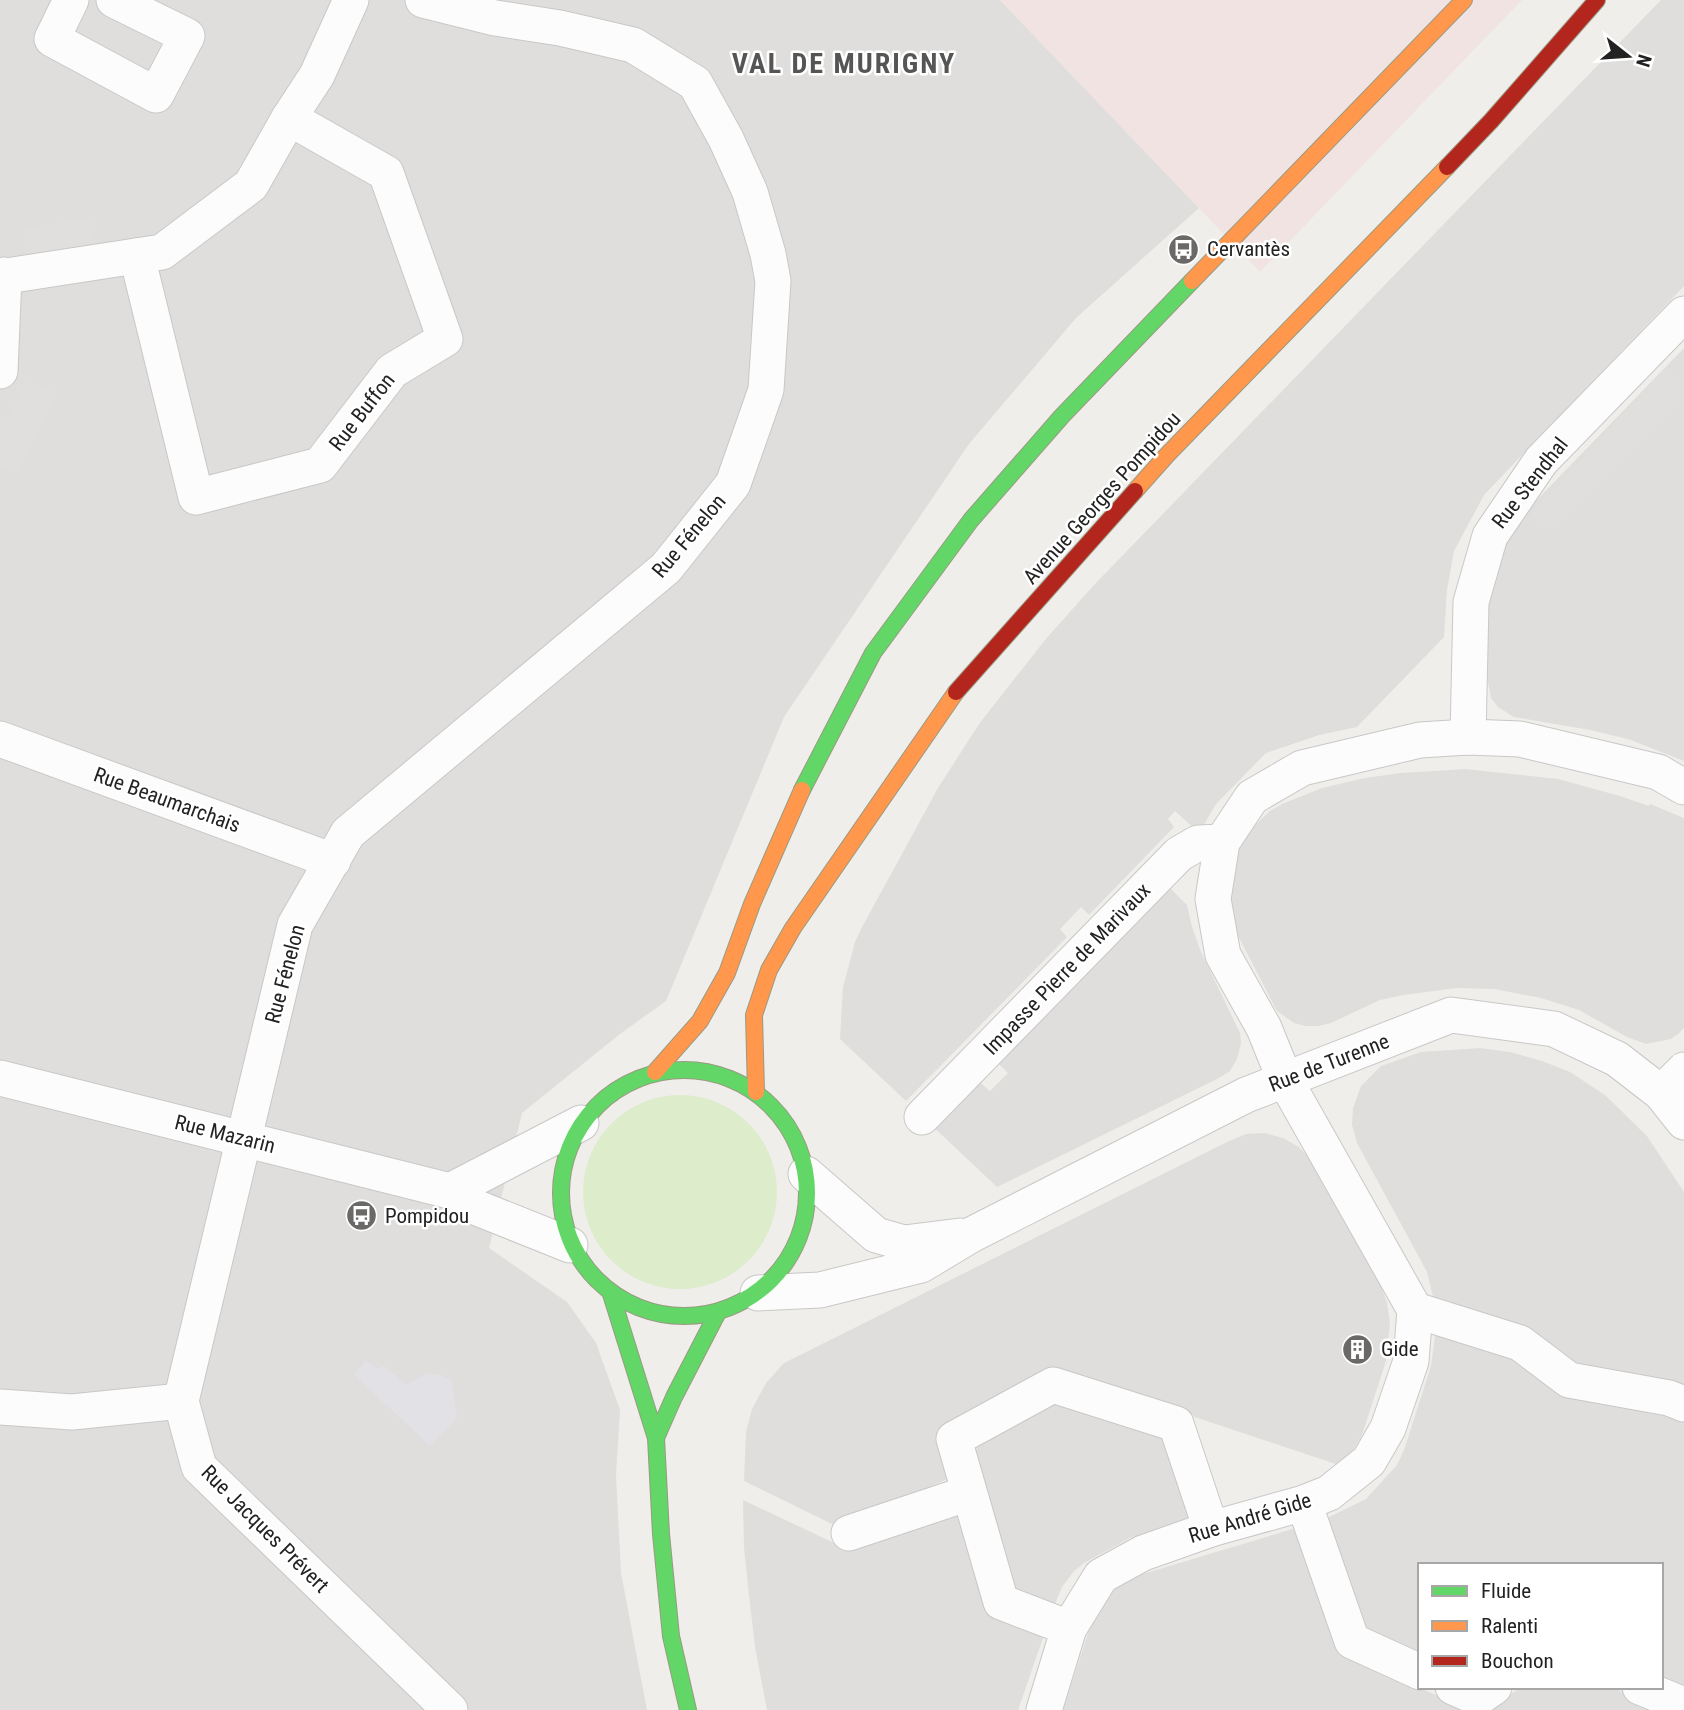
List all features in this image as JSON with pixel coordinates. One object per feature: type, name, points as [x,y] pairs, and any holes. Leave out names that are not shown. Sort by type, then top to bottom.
[{"type":"main road","points":[[655,1072],[700,1021],[727,972],[752,904],[806,780],[873,653],[971,520],[1062,415],[1464,0]]},
{"type":"main road","name":"Avenue Georges Pompidou","points":[[756,1092],[754,1016],[769,970],[871,812],[958,689],[1167,456],[1491,121],[1597,0]]},
{"type":"main road","points":[[690,1069],[713,1073],[725,1076],[756,1092],[780,1115],[797,1143],[806,1174],[807,1208],[798,1240],[782,1269],[758,1293],[718,1312],[681,1317],[644,1311],[611,1294],[588,1272],[570,1245],[560,1204],[563,1162],[581,1124],[601,1100],[626,1083],[655,1072],[690,1069]]},
{"type":"main road","points":[[611,1294],[656,1438],[661,1534],[671,1636],[688,1710]]},
{"type":"main road","points":[[656,1438],[718,1312]]},
{"type":"street","points":[[58,4],[52,38],[156,95],[187,36],[114,0]]},
{"type":"street","points":[[0,371],[2,276],[162,252],[251,185],[317,75],[351,0]]},
{"type":"street","name":"Rue Fénelon","points":[[243,1139],[295,925],[348,833],[666,568],[733,484],[766,390],[774,281],[768,254],[750,192],[726,139],[695,83],[633,45],[560,28],[495,18],[423,0]]},
{"type":"street","name":"Rue Buffon","points":[[137,256],[196,497],[320,465],[393,371],[445,339],[386,173],[289,118]]},
{"type":"street","name":"Rue Stendhal","points":[[1468,737],[1471,602],[1490,536],[1541,461],[1684,314]]},
{"type":"street","points":[[1684,787],[1658,772],[1520,739],[1468,737],[1420,740],[1302,768],[1252,797],[1222,842],[1213,899],[1223,955],[1264,1028],[1285,1080],[1415,1310],[1520,1343],[1569,1380],[1669,1398],[1684,1404]]},
{"type":"street","name":"Rue Beaumarchais","points":[[0,739],[333,861]]},
{"type":"street","name":"Impasse Pierre de Marivaux","points":[[922,1117],[1180,854],[1198,843],[1222,842]]},
{"type":"street","name":"Rue de Turenne","points":[[758,1293],[820,1290],[921,1265],[971,1235],[1246,1095],[1451,1015],[1554,1029],[1673,1082],[1684,1122]]},
{"type":"street","name":"Rue Mazarin","points":[[0,1078],[450,1191],[475,1208],[570,1245]]},
{"type":"street","points":[[450,1191],[581,1124]]},
{"type":"street","name":"Rue Jacques Prévert","points":[[243,1139],[181,1401],[199,1466],[450,1710]]},
{"type":"street","name":"Rue de Turenne","points":[[806,1174],[876,1235],[904,1243],[971,1235]]},
{"type":"street","name":"Rue André Gide","points":[[1044,1710],[1069,1628],[1101,1576],[1143,1553],[1329,1493],[1369,1461],[1388,1428],[1410,1361],[1415,1310]]},
{"type":"street","points":[[1069,1628],[1001,1602],[954,1439],[1053,1385],[1176,1424],[1211,1529]]},
{"type":"street","points":[[0,1407],[72,1412],[181,1401]]},
{"type":"street","points":[[849,1533],[969,1493]]},
{"type":"street","points":[[1304,1503],[1352,1641],[1418,1671]]},
{"type":"street","points":[[1458,1689],[1478,1698],[1491,1689]]},
{"type":"street","points":[[1645,1689],[1684,1705]]},
{"type":"shaded area","points":[[0,0],[1000,0],[1199,208],[1076,318],[969,444],[784,717],[666,1001],[620,1034],[522,1113],[489,1248],[567,1302],[596,1343],[620,1410],[616,1475],[621,1573],[647,1710],[0,1710]]},
{"type":"shaded area","points":[[1000,0],[1522,0],[1260,272]]},
{"type":"shaded area","points":[[1661,0],[1684,0],[1684,286],[1484,495],[1454,551],[1447,590],[1444,637],[1357,727],[1319,735],[1266,753],[1216,804],[1199,833],[1175,811],[1168,819],[1174,827],[1089,915],[1081,907],[1060,929],[1067,937],[906,1101],[840,1039],[843,987],[861,929],[938,788],[979,724],[1045,640],[1093,586]]},
{"type":"shaded area","points":[[89,218],[92,246],[25,255],[25,228]]},
{"type":"shaded area","points":[[1684,348],[1684,761],[1628,739],[1514,717],[1498,707],[1491,698],[1488,682],[1488,602],[1504,543],[1530,507]]},
{"type":"shaded area","points":[[1664,369],[1684,392],[1550,530],[1531,514]]},
{"type":"shaded area","points":[[26,382],[58,392],[17,474],[0,466],[0,432]]},
{"type":"shaded area","points":[[1465,769],[1558,779],[1649,806],[1650,804],[1684,818],[1684,1028],[1678,1034],[1671,1039],[1646,1044],[1627,1037],[1579,1010],[1541,998],[1494,989],[1457,988],[1403,995],[1380,1000],[1331,1023],[1318,1026],[1294,1023],[1277,1011],[1236,932],[1229,908],[1234,855],[1248,832],[1270,811],[1322,788],[1401,773]]},
{"type":"shaded area","points":[[1164,882],[1187,905],[1201,952],[1240,1033],[1241,1043],[1237,1059],[1230,1071],[1219,1078],[997,1187],[928,1122],[975,1078],[990,1091],[1008,1073],[994,1059]]},
{"type":"shaded area","points":[[1480,1048],[1510,1052],[1542,1061],[1570,1072],[1605,1095],[1647,1136],[1684,1192],[1684,1390],[1571,1368],[1434,1301],[1427,1272],[1357,1143],[1352,1125],[1353,1108],[1361,1086],[1381,1066],[1421,1052]]},
{"type":"shaded area","points":[[1265,1133],[1283,1138],[1299,1147],[1312,1161],[1381,1286],[1387,1303],[1390,1323],[1386,1361],[1362,1435],[1350,1456],[1339,1465],[1066,1374],[937,1439],[948,1479],[836,1526],[744,1481],[746,1432],[752,1409],[766,1383],[784,1363],[1227,1142],[1246,1134]]},
{"type":"shaded area","points":[[1436,1328],[1684,1418],[1684,1690],[1663,1680],[1663,1563],[1418,1563],[1418,1660],[1368,1637],[1325,1519],[1366,1499],[1397,1465],[1431,1366]]},
{"type":"shaded area","points":[[366,1360],[377,1369],[384,1366],[407,1385],[427,1373],[441,1375],[452,1381],[457,1418],[430,1446],[354,1375]]},
{"type":"shaded area","points":[[1054,1401],[1163,1435],[1196,1517],[1130,1538],[1084,1563],[1062,1587],[1052,1611],[1016,1597],[972,1457],[979,1444]]},
{"type":"shaded area","points":[[743,1500],[849,1550],[957,1505],[1044,1635],[1018,1710],[767,1710],[755,1647],[749,1595]]},
{"type":"shaded area","points":[[1299,1527],[1351,1656],[1468,1710],[1063,1710],[1091,1624],[1104,1599],[1121,1584],[1143,1574]]},
{"type":"shaded area","points":[[1519,1689],[1616,1689],[1662,1710],[1486,1710]]},
{"type":"green space","points":[[680,1095],[717,1102],[749,1123],[770,1155],[777,1192],[770,1229],[749,1261],[717,1282],[680,1289],[643,1282],[611,1261],[590,1229],[583,1192],[590,1155],[611,1123],[643,1102]]},
{"type":"traffic: fast","points":[[802,790],[873,653],[971,520],[1062,416],[1192,281]]},
{"type":"traffic: fast","points":[[696,1070],[720,1075],[742,1084],[771,1106],[787,1124],[798,1146],[805,1169],[807,1193],[805,1217],[798,1240],[787,1262],[771,1280],[753,1296],[720,1311],[696,1316],[672,1316],[648,1311],[615,1296],[581,1262],[563,1217],[561,1181],[566,1157],[581,1124],[615,1090],[660,1072],[696,1070]]},
{"type":"traffic: fast","points":[[611,1294],[656,1438],[661,1534],[671,1636],[688,1710]]},
{"type":"traffic: fast","points":[[656,1438],[718,1312]]},
{"type":"traffic: slow","points":[[1192,281],[1464,0]]},
{"type":"traffic: slow","points":[[1135,491],[1447,167]]},
{"type":"traffic: slow","points":[[756,1092],[754,1015],[769,970],[793,928],[956,692]]},
{"type":"traffic: slow","points":[[655,1072],[700,1021],[727,973],[752,904],[802,790]]},
{"type":"traffic: jam","points":[[1447,167],[1597,0]]},
{"type":"traffic: jam","points":[[956,692],[1135,491]]},
{"type":"place","name":"Cervantès","points":[[1184,249]]},
{"type":"place","name":"Pompidou","points":[[362,1216]]},
{"type":"place","name":"Gide","points":[[1358,1349]]},
{"type":"district","name":"VAL DE MURIGNY","points":[[844,63]]}]
